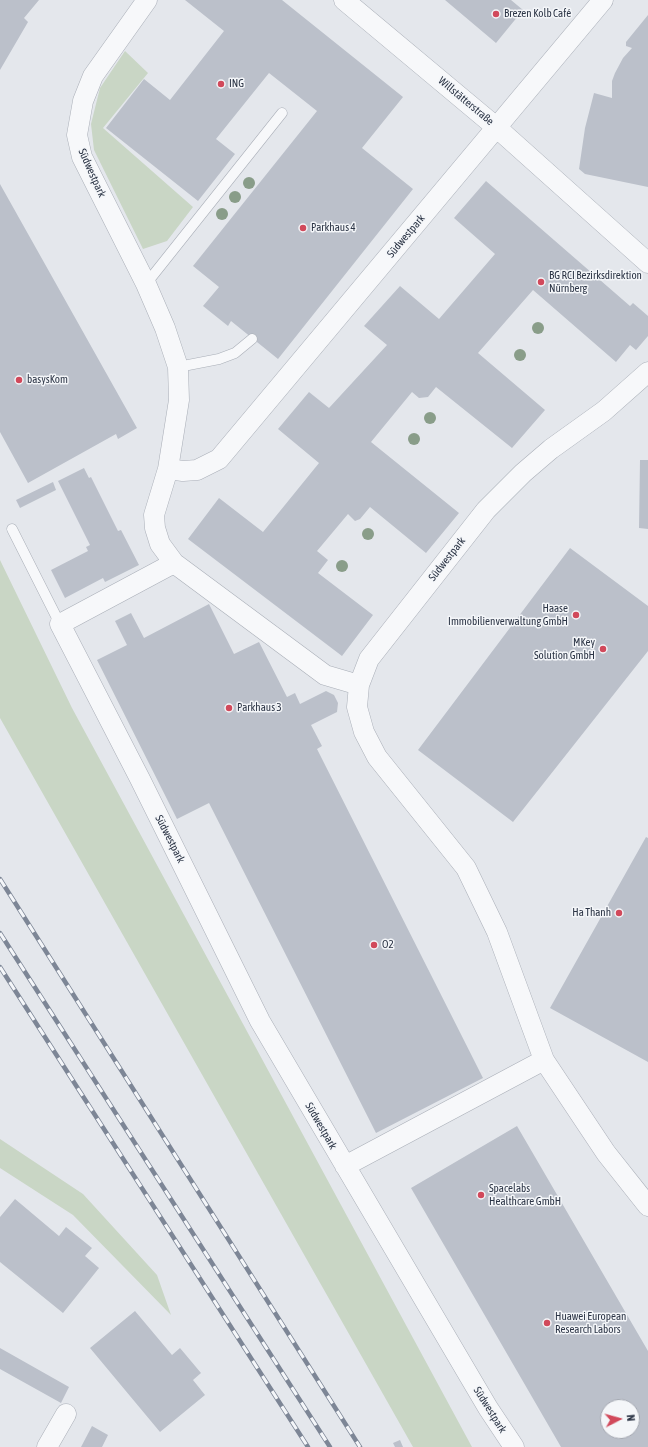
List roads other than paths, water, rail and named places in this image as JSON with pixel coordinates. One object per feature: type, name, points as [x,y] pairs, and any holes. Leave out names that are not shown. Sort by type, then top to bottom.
[{"type":"street","name":"Südwestpark","points":[[147,0],[93,76],[83,101],[77,135],[82,156],[146,284],[165,328],[178,367],[180,400],[168,469],[154,515],[155,528],[160,544],[174,563],[325,674],[359,685]]},
{"type":"street","name":"Willstätterstraße","points":[[344,0],[496,127],[603,0]]},
{"type":"street","name":"Südwestpark","points":[[168,469],[183,471],[197,470],[219,459],[496,127]]},
{"type":"street","points":[[496,127],[648,263]]},
{"type":"street","name":"Südwestpark","points":[[648,372],[604,411],[534,463],[486,510],[370,658],[359,685],[357,707],[364,732],[386,769],[466,868],[497,932],[544,1060],[606,1153],[648,1206]]},
{"type":"street","points":[[60,624],[174,563]]},
{"type":"street","name":"Südwestpark","points":[[60,624],[136,772],[260,1021],[488,1408],[514,1447]]},
{"type":"street","points":[[345,1166],[544,1060]]},
{"type":"street","points":[[47,1447],[66,1414]]},
{"type":"lane","points":[[146,284],[282,113]]},
{"type":"lane","points":[[178,367],[219,359],[235,353],[252,338]]},
{"type":"lane","points":[[12,529],[60,624]]},
{"type":"railway","points":[[0,879],[360,1447]]},
{"type":"railway","points":[[0,933],[330,1447]]},
{"type":"railway","points":[[0,967],[308,1447]]},
{"type":"place","name":"Brezen Kolb Café","points":[[496,14]]},
{"type":"place","name":"ING","points":[[221,84]]},
{"type":"place","name":"Parkhaus 4","points":[[303,228]]},
{"type":"place","name":"BG RCI Bezirksdirektion Nürnberg","points":[[541,282]]},
{"type":"place","name":"basysKom","points":[[19,380]]},
{"type":"place","name":"Haase Immobilienverwaltung GmbH","points":[[576,615]]},
{"type":"place","name":"MKey Solution GmbH","points":[[603,649]]},
{"type":"place","name":"Parkhaus 3","points":[[229,708]]},
{"type":"place","name":"Ha Thanh","points":[[619,913]]},
{"type":"place","name":"O2","points":[[374,945]]},
{"type":"place","name":"Spacelabs Healthcare GmbH","points":[[481,1195]]},
{"type":"place","name":"Huawei European Research Labors","points":[[547,1323]]}]
